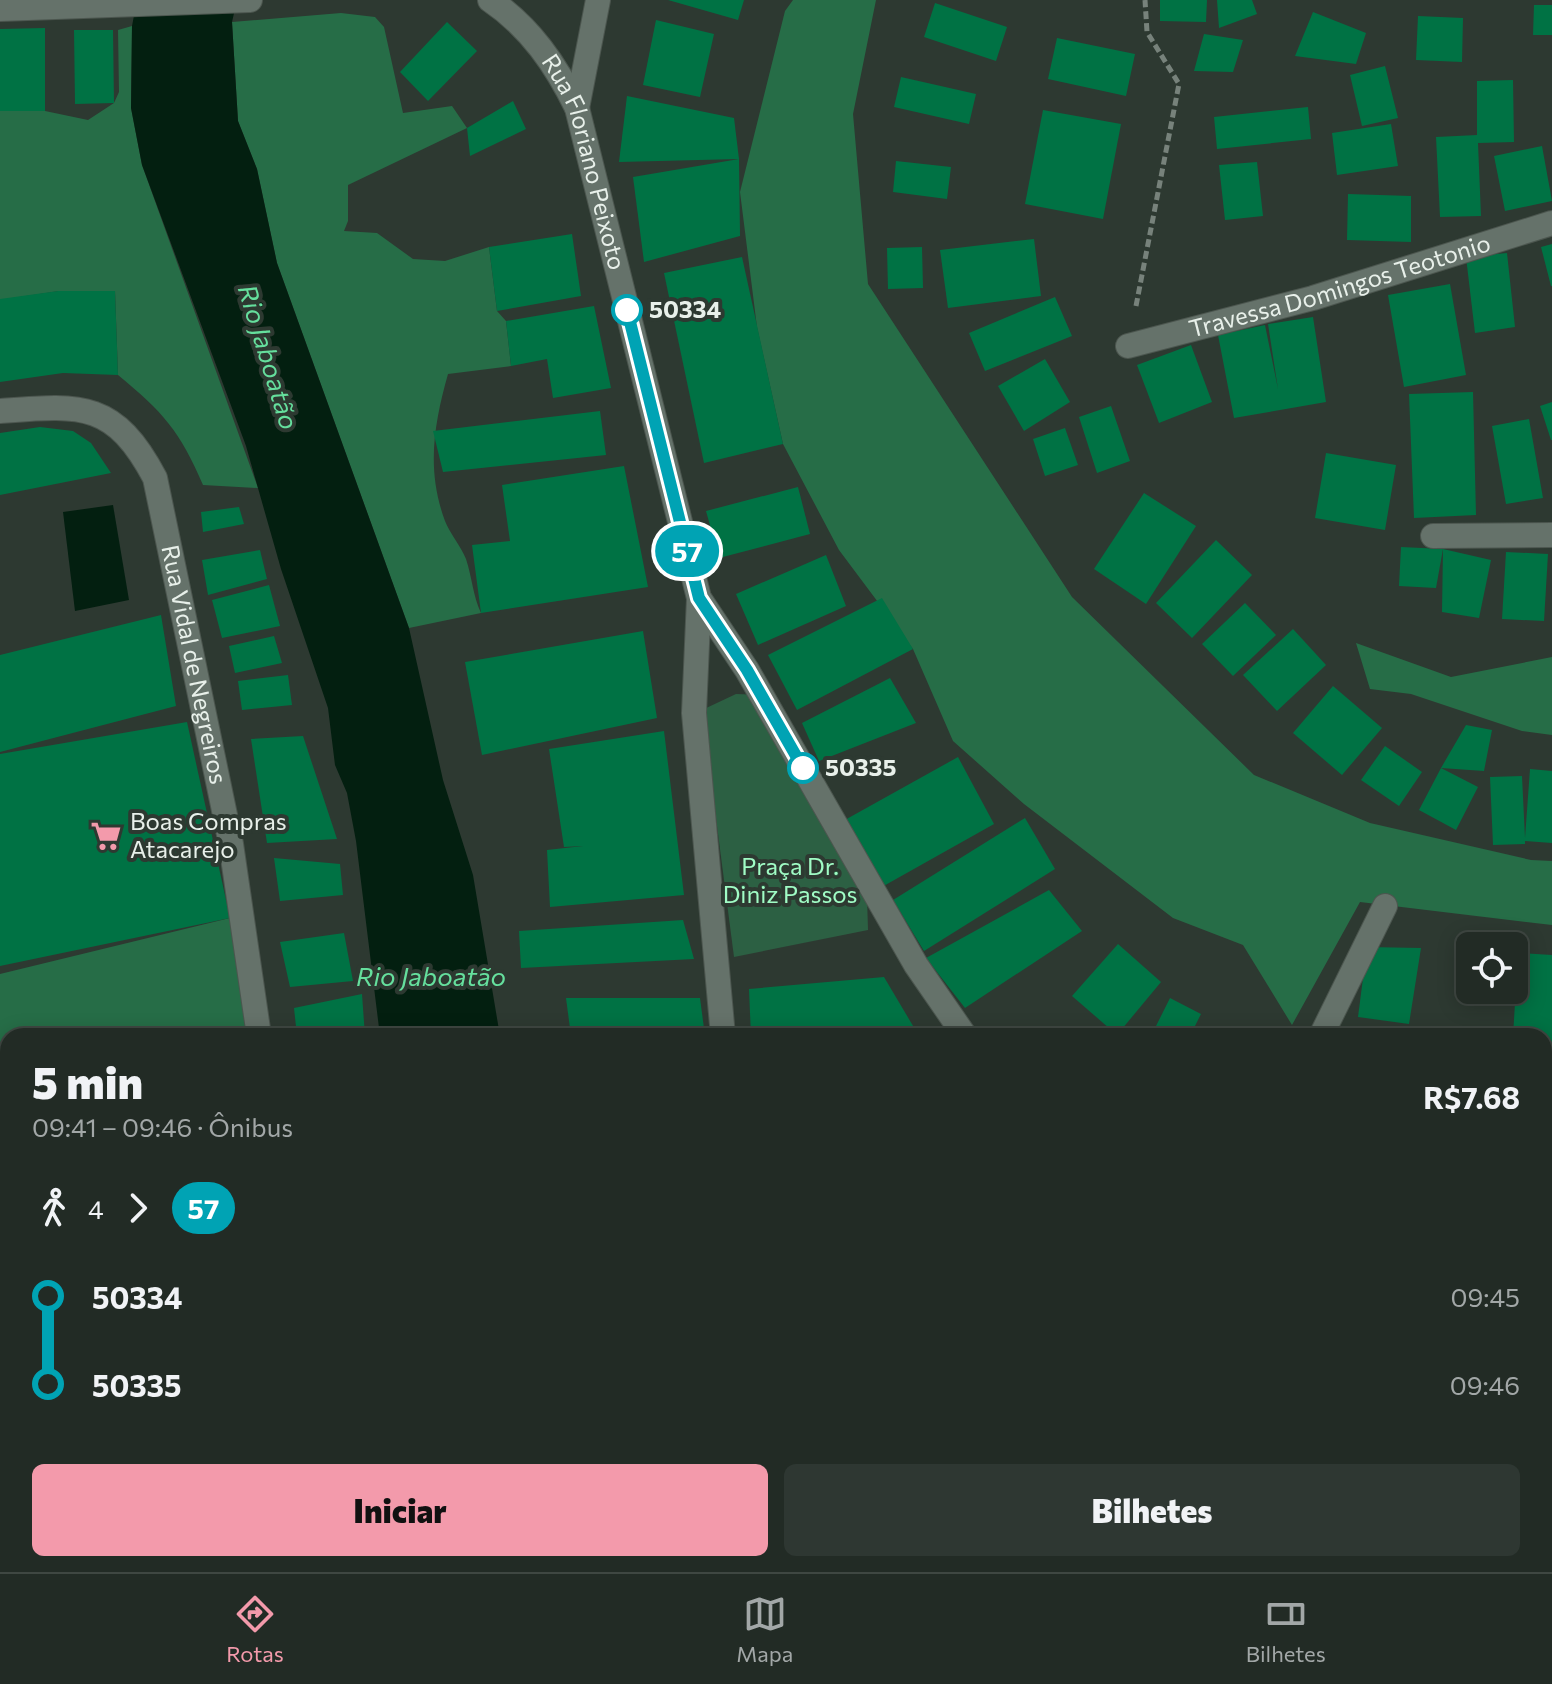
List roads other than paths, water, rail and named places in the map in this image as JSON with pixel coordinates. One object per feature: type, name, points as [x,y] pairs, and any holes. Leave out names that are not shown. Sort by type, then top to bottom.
[{"type":"street","points":[[0,9],[56,4],[250,0]]},
{"type":"street","name":"Rua Floriano Peixoto","points":[[490,0],[533,37],[559,70],[577,108],[699,598],[747,670],[916,965],[959,1028]]},
{"type":"street","points":[[577,108],[598,0]]},
{"type":"street","name":"Travessa Domingos Teotonio","points":[[1128,346],[1313,298],[1552,223]]},
{"type":"street","name":"Rua Vidal de Negreiros","points":[[0,411],[38,408],[103,416],[119,425],[131,438],[155,478],[231,844],[258,1028]]},
{"type":"street","points":[[1433,536],[1552,535]]},
{"type":"street","points":[[699,598],[694,713],[722,1028]]},
{"type":"street","points":[[1325,1028],[1385,906]]},
{"type":"water","name":"Rio Jaboatão","points":[[137,0],[237,0],[232,22],[238,121],[257,169],[277,263],[409,628],[443,780],[473,875],[499,1028],[379,1028],[356,841],[347,793],[335,765],[328,708],[281,569],[246,446],[142,165],[131,108],[132,26]]},
{"type":"water","points":[[113,505],[129,600],[75,611],[63,512]]},
{"type":"place","name":"50334","points":[[627,310]]},
{"type":"place","name":"50335","points":[[803,768]]},
{"type":"place","name":"Boas Compras Atacarejo","points":[[106,836]]},
{"type":"park label","name":"Praça Dr. Diniz Passos","points":[[790,881]]}]
